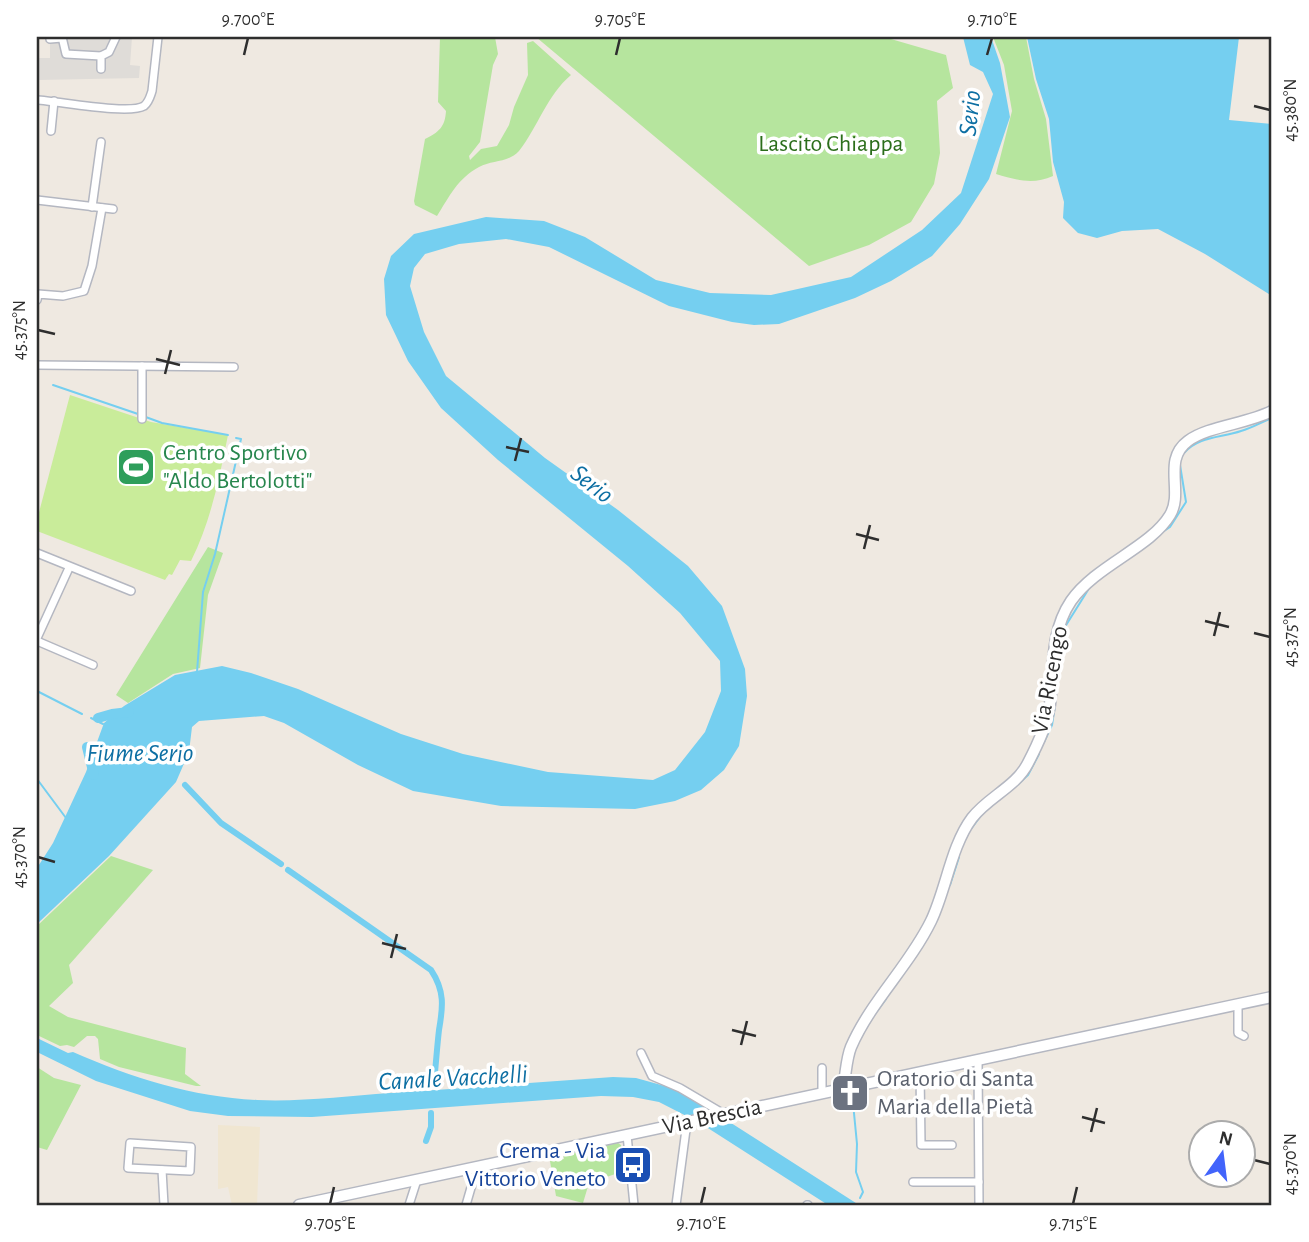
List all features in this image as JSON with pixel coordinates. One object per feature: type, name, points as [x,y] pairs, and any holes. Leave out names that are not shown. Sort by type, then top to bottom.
[{"type":"street","points":[[50,39],[62,38],[66,54],[101,56],[109,52],[116,37]]},
{"type":"street","points":[[37,100],[127,109],[144,105],[150,99],[152,91],[158,37]]},
{"type":"street","points":[[101,56],[101,69]]},
{"type":"street","points":[[51,131],[54,101]]},
{"type":"street","points":[[92,207],[101,142]]},
{"type":"street","points":[[37,200],[113,209]]},
{"type":"street","points":[[37,300],[38,295],[63,296],[84,291],[92,266],[102,208]]},
{"type":"street","points":[[37,365],[234,367]]},
{"type":"street","points":[[142,366],[142,415]]},
{"type":"street","name":"Via Ricengo","points":[[844,1088],[850,1049],[861,1027],[927,929],[966,828],[984,804],[1022,773],[1040,740],[1050,703],[1051,673],[1059,623],[1070,601],[1087,582],[1156,530],[1169,517],[1175,505],[1173,468],[1178,452],[1188,441],[1203,433],[1257,419],[1272,411]]},
{"type":"street","points":[[37,553],[131,591]]},
{"type":"street","points":[[69,568],[37,639],[93,665]]},
{"type":"street","name":"Via Brescia","points":[[299,1205],[1272,997]]},
{"type":"street","points":[[1238,1004],[1238,1033],[1244,1036]]},
{"type":"street","points":[[641,1053],[652,1076],[680,1088],[722,1114]]},
{"type":"street","points":[[978,1060],[979,1205]]},
{"type":"street","points":[[822,1069],[822,1093]]},
{"type":"street","points":[[920,1072],[921,1145],[952,1145]]},
{"type":"street","points":[[676,1205],[690,1122]]},
{"type":"street","points":[[627,1135],[634,1205]]},
{"type":"street","points":[[130,1143],[191,1147],[190,1171],[162,1170],[128,1168],[130,1143]]},
{"type":"street","points":[[466,1205],[477,1167]]},
{"type":"street","points":[[162,1170],[164,1205]]},
{"type":"street","points":[[409,1205],[416,1180]]},
{"type":"street","points":[[913,1182],[979,1182]]},
{"type":"shaded area","points":[[50,37],[132,37],[130,65],[140,66],[139,78],[39,80],[39,58],[50,58]]},
{"type":"shaded area","points":[[218,1125],[260,1127],[257,1205],[232,1205],[228,1187],[218,1189]]},
{"type":"green space","points":[[440,37],[495,37],[498,54],[493,65],[480,142],[469,156],[470,160],[481,149],[497,146],[509,125],[528,75],[527,43],[533,41],[571,75],[555,92],[519,151],[510,158],[472,171],[455,188],[437,216],[415,205],[414,201],[425,139],[440,128],[446,111],[438,102]]},
{"type":"green space","name":"Lascito Chiappa","points":[[536,37],[884,37],[946,55],[953,88],[937,101],[940,153],[934,184],[911,222],[869,245],[809,266]]},
{"type":"green space","points":[[993,37],[1026,37],[1034,79],[1046,119],[1053,176],[1046,179],[1018,180],[996,174],[1012,111],[1004,65]]},
{"type":"green space","name":"Centro Sportivo \"Aldo Bertolotti\"","points":[[70,395],[151,422],[228,435],[214,500],[198,546],[191,561],[180,560],[172,575],[169,574],[165,580],[37,531],[37,520]]},
{"type":"green space","points":[[208,547],[223,553],[208,595],[200,668],[173,674],[128,703],[116,695]]},
{"type":"green space","points":[[111,856],[153,870],[69,965],[73,983],[49,1006],[68,1017],[186,1048],[185,1074],[201,1086],[119,1067],[100,1059],[98,1039],[95,1036],[87,1036],[74,1047],[60,1046],[37,1035],[37,926]]},
{"type":"green space","points":[[37,1067],[54,1078],[81,1085],[47,1150],[37,1147]]},
{"type":"green space","points":[[618,1143],[621,1145],[624,1171],[589,1183],[583,1203],[556,1196],[550,1161],[564,1159],[563,1154],[574,1155],[574,1152]]},
{"type":"water","name":"Fiume Serio","points":[[963,37],[991,37],[1000,63],[1010,117],[989,179],[960,224],[932,256],[891,281],[855,298],[779,324],[732,322],[669,306],[549,247],[506,239],[459,244],[425,254],[414,268],[410,286],[424,332],[446,376],[545,458],[618,510],[688,566],[722,606],[745,669],[747,696],[739,746],[724,770],[701,790],[675,801],[635,809],[501,806],[413,791],[358,765],[284,723],[264,716],[199,721],[192,727],[189,752],[176,782],[109,856],[37,924],[37,868],[53,843],[86,772],[104,723],[124,706],[175,675],[222,666],[251,673],[298,689],[401,734],[463,754],[548,772],[653,780],[675,770],[705,732],[721,691],[720,661],[680,613],[628,566],[498,460],[441,408],[408,361],[386,315],[384,279],[391,256],[414,234],[486,217],[544,221],[585,237],[656,280],[710,293],[771,295],[851,277],[922,230],[961,193],[993,94],[983,72],[970,65]]},
{"type":"water","points":[[1027,37],[1239,37],[1229,120],[1272,124],[1272,296],[1205,254],[1158,229],[1122,231],[1097,238],[1078,233],[1063,218],[1064,202],[1053,162],[1049,119],[1036,79]]},
{"type":"water","points":[[37,1038],[68,1053],[73,1052],[163,1085],[210,1095],[257,1100],[307,1099],[613,1077],[636,1078],[672,1088],[859,1205],[828,1205],[700,1123],[659,1102],[633,1097],[601,1096],[312,1117],[228,1116],[190,1111],[96,1081],[37,1052]]},
{"type":"waterway","points":[[53,385],[138,414]]},
{"type":"waterway","points":[[143,416],[162,423],[228,435]]},
{"type":"waterway","points":[[1184,453],[1203,440],[1245,430],[1272,418]]},
{"type":"waterway","points":[[197,672],[203,592],[215,554],[241,439],[236,438]]},
{"type":"waterway","points":[[1164,531],[1170,527],[1186,502],[1180,465]]},
{"type":"waterway","points":[[1063,630],[1088,590]]},
{"type":"waterway","points":[[37,691],[82,714]]},
{"type":"waterway","points":[[1044,742],[1052,725],[1055,705]]},
{"type":"waterway","points":[[98,718],[129,712]]},
{"type":"waterway","points":[[91,718],[103,724]]},
{"type":"waterway","points":[[87,747],[94,775]]},
{"type":"waterway","points":[[1016,786],[1028,775],[1039,754]]},
{"type":"waterway","points":[[37,779],[66,818]]},
{"type":"waterway","points":[[185,785],[221,823],[281,864]]},
{"type":"waterway","points":[[971,829],[982,814]]},
{"type":"waterway","points":[[950,885],[959,857]]},
{"type":"waterway","name":"Canale Vacchelli","points":[[288,870],[431,970],[439,985],[442,999],[434,1082]]},
{"type":"waterway","points":[[877,1011],[886,999]]},
{"type":"waterway","points":[[853,1103],[857,1144],[856,1172],[863,1192],[860,1198]]},
{"type":"waterway","points":[[426,1141],[431,1127],[431,1113]]},
{"type":"place","name":"Centro Sportivo \"Aldo Bertolotti\"","points":[[136,467]]},
{"type":"place","name":"Oratorio di Santa Maria della Pietà","points":[[850,1093]]},
{"type":"place","name":"Crema - Via Vittorio Veneto","points":[[633,1165]]},
{"type":"water label","name":"Serio","points":[[970,113]]},
{"type":"water label","name":"Serio","points":[[592,484]]}]
